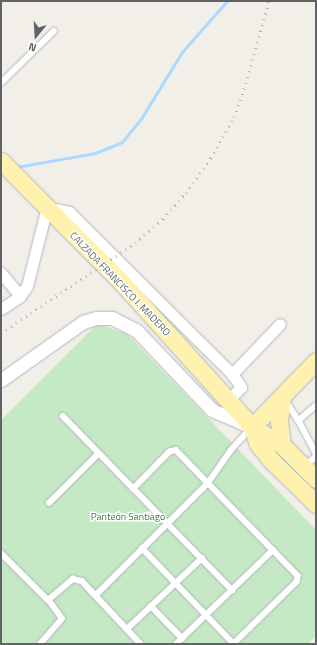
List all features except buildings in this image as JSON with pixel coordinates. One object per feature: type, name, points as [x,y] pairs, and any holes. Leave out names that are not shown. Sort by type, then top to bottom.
[{"type":"main road","name":"CALZADA FRANCISCO I. MADERO","points":[[1,160],[123,284],[252,427],[313,464]]},
{"type":"main road","points":[[252,427],[316,361]]},
{"type":"main road","points":[[282,397],[279,421],[282,445]]},
{"type":"main road","name":"CALZADA FRANCISCO I. MADERO","points":[[252,427],[258,444],[272,461],[316,504]]},
{"type":"street","points":[[1,309],[20,296],[32,273],[47,207],[69,212],[83,224],[232,374],[241,387],[228,401]]},
{"type":"street","points":[[1,273],[20,296]]},
{"type":"street","points":[[1,380],[83,322],[96,318],[112,318],[136,330],[212,410],[252,427]]},
{"type":"street","points":[[232,374],[280,324]]},
{"type":"lane","points":[[1,83],[54,31]]},
{"type":"lane","points":[[282,397],[299,421],[313,464]]},
{"type":"lane","points":[[299,421],[316,406]]},
{"type":"lane","points":[[63,416],[98,454],[232,590]]},
{"type":"lane","points":[[96,595],[208,483],[230,450],[252,427]]},
{"type":"lane","points":[[133,489],[174,449],[273,550],[298,579],[234,644],[207,614],[142,548]]},
{"type":"lane","points":[[49,503],[98,454]]},
{"type":"lane","points":[[176,644],[273,550]]},
{"type":"lane","points":[[1,553],[48,600],[62,619],[40,644]]},
{"type":"lane","points":[[127,629],[202,558]]},
{"type":"lane","points":[[48,600],[73,579],[82,581],[141,644]]},
{"type":"lane","points":[[151,606],[182,638]]},
{"type":"green space","name":"Panteón Santiago","points":[[97,324],[127,334],[316,530],[316,636],[308,644],[1,644],[1,420]]},
{"type":"waterway","points":[[16,167],[95,153],[122,142],[142,117],[182,52],[227,1]]},
{"type":"railway","points":[[1,333],[135,243],[163,219],[186,193],[211,158],[234,117],[244,89],[269,1]]}]
